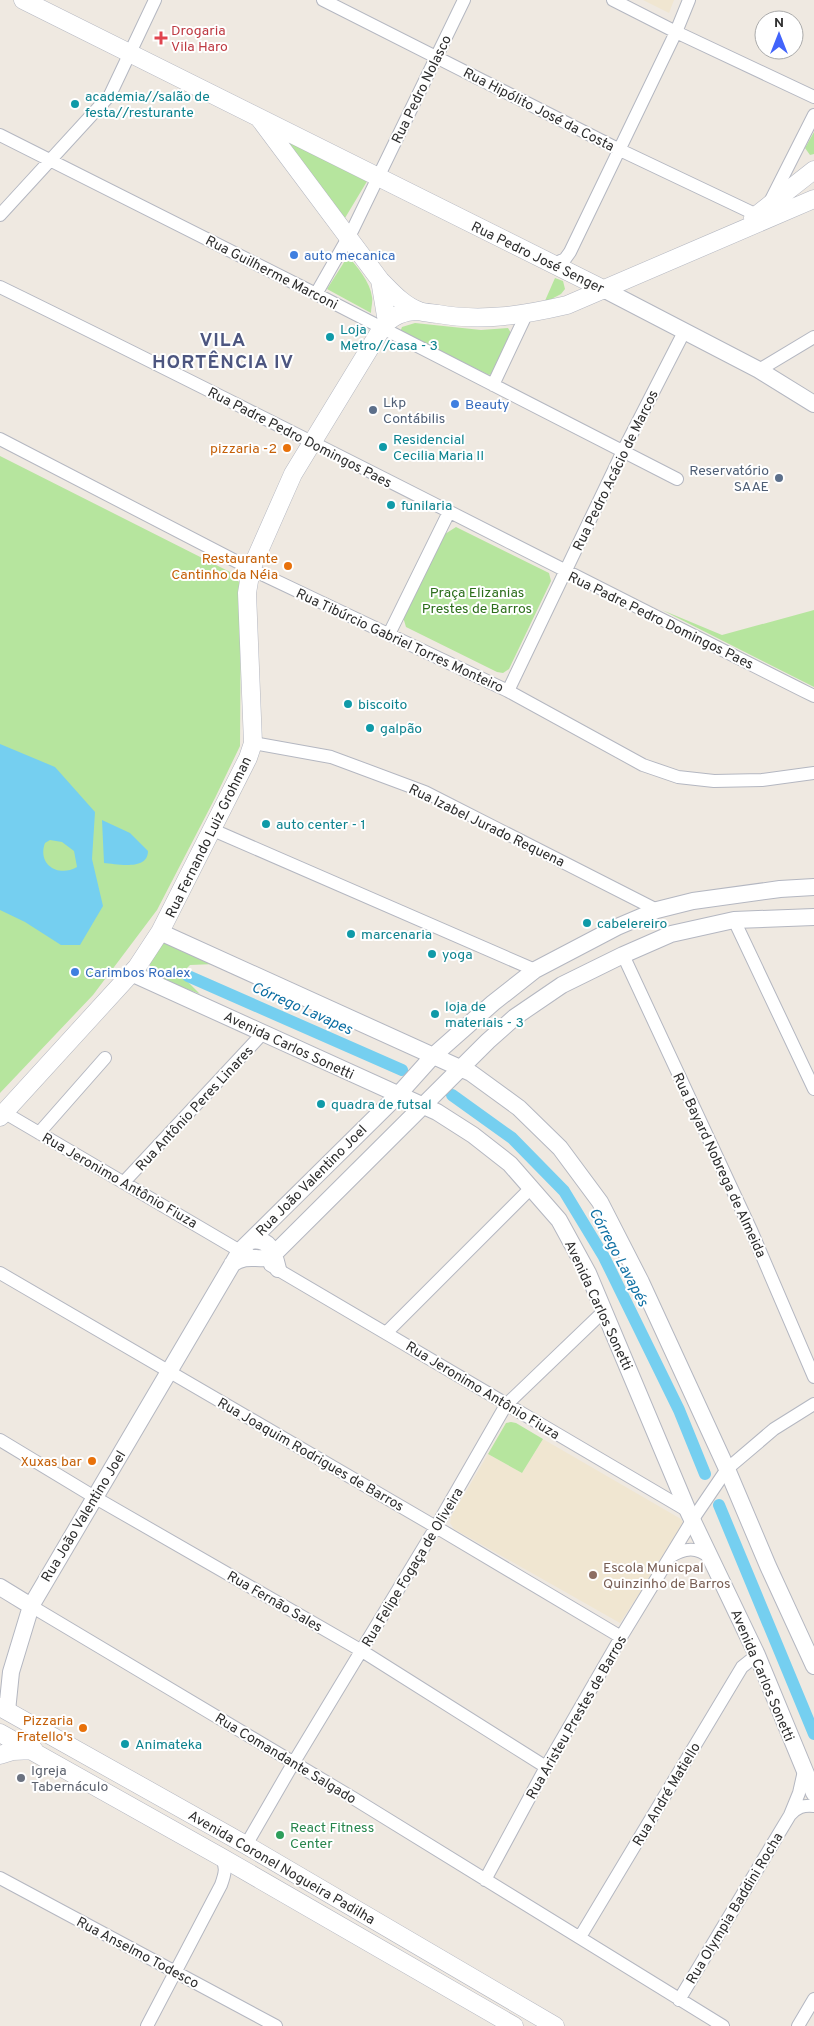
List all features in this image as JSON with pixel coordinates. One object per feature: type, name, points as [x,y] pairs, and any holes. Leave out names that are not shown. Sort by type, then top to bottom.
[{"type":"main road","name":"Rua Pedro José Senger","points":[[23,0],[605,290]]},
{"type":"main road","name":"Rua Pedro José Senger","points":[[259,118],[380,280],[400,300],[420,311]]},
{"type":"main road","points":[[727,235],[814,170]]},
{"type":"main road","points":[[380,280],[384,325],[406,311],[420,311],[454,317],[490,318],[526,314],[567,306],[814,198]]},
{"type":"main road","points":[[554,264],[564,271],[570,279],[567,306]]},
{"type":"main road","name":"Rua Fernando Luiz Grohman","points":[[1,1113],[134,970],[160,932],[248,758],[253,743],[247,593],[250,569],[280,502],[311,443],[384,325]]},
{"type":"main road","name":"Avenida Coronel Nogueira Padilha","points":[[514,2026],[248,1872],[84,1781],[34,1750],[0,1734],[4,1709],[246,1845],[555,2026]]},
{"type":"main road","points":[[0,1755],[13,1751],[34,1750]]},
{"type":"street","points":[[0,215],[110,95],[155,0]]},
{"type":"street","name":"Rua Hipólito José da Costa","points":[[323,0],[620,150],[762,210]]},
{"type":"street","name":"Rua Pedro Nolasco","points":[[316,294],[349,236],[464,0]]},
{"type":"street","points":[[613,0],[814,97]]},
{"type":"street","points":[[554,264],[565,259],[570,252],[676,32],[689,0]]},
{"type":"street","points":[[762,210],[814,115]]},
{"type":"street","name":"Rua Guilherme Marconi","points":[[0,135],[316,294],[384,325],[493,385],[677,479]]},
{"type":"street","name":"Rua Padre Pedro Domingos Paes","points":[[0,287],[173,372],[814,696]]},
{"type":"street","name":"Rua Pedro José Senger","points":[[605,290],[759,370],[814,404]]},
{"type":"street","points":[[493,385],[526,314]]},
{"type":"street","name":"Rua Pedro Acácio de Marcos","points":[[508,691],[622,451],[684,332]]},
{"type":"street","points":[[759,370],[814,337]]},
{"type":"street","name":"Rua Tibúrcio Gabriel Torres Monteiro","points":[[0,439],[250,569],[508,691],[643,765],[678,777],[714,781],[762,780],[814,773]]},
{"type":"street","points":[[389,634],[449,512]]},
{"type":"street","name":"Rua Izabel Jurado Requena","points":[[253,743],[331,757],[425,792],[657,910]]},
{"type":"street","points":[[213,830],[535,970]]},
{"type":"street","name":"Rua João Valentino Joel","points":[[4,1709],[11,1672],[30,1606],[242,1250],[398,1095],[433,1056],[493,1002],[535,970],[618,927],[657,910],[694,901],[780,889],[814,887]]},
{"type":"street","name":"Rua João Valentino Joel","points":[[242,1250],[244,1258],[276,1261],[424,1106],[508,1023],[562,985],[671,934],[734,920],[814,917]]},
{"type":"street","points":[[734,920],[814,1089]]},
{"type":"street","points":[[160,932],[471,1073],[519,1108],[560,1148],[600,1202],[641,1282],[727,1469],[768,1566],[814,1666]]},
{"type":"street","name":"Rua Bayard Nobrega de Almeida","points":[[623,955],[751,1230],[814,1377]]},
{"type":"street","name":"Avenida Carlos Sonetti","points":[[134,970],[263,1033],[437,1112],[474,1135],[510,1164],[532,1187],[559,1220],[588,1273],[690,1515],[757,1655],[814,1793]]},
{"type":"street","name":"Rua Antônio Peres Linares","points":[[124,1182],[263,1033]]},
{"type":"street","points":[[40,1133],[105,1058]]},
{"type":"street","name":"Rua Jeronimo Antônio Fiuza","points":[[1,1113],[40,1133],[242,1250],[258,1240],[266,1242],[276,1261],[386,1332],[690,1515]]},
{"type":"street","points":[[386,1332],[532,1187]]},
{"type":"street","name":"Rua Joaquim Rodrigues de Barros","points":[[0,1273],[621,1637]]},
{"type":"street","name":"Rua Felipe Fogaça de Oliveira","points":[[246,1845],[436,1527],[506,1405],[604,1311]]},
{"type":"street","name":"Rua Aristeu Prestes de Barros","points":[[485,1880],[546,1767],[621,1637],[670,1557],[690,1515],[727,1469],[774,1429],[814,1404]]},
{"type":"street","name":"Rua Fernão Sales","points":[[0,1440],[94,1497],[362,1651],[546,1767]]},
{"type":"street","points":[[670,1557],[679,1551],[690,1549],[700,1550],[711,1559]]},
{"type":"street","name":"Rua Comandante Salgado","points":[[0,1587],[294,1762],[723,2026]]},
{"type":"street","name":"Rua André Matiello","points":[[580,1937],[742,1667],[757,1655]]},
{"type":"street","name":"Rua João Valentino Joel","points":[[0,1690],[11,1672]]},
{"type":"street","name":"Rua Olympia Baddini Rocha","points":[[679,2000],[790,1815],[799,1793],[804,1771]]},
{"type":"street","points":[[790,1815],[796,1808],[806,1805],[814,1806]]},
{"type":"street","points":[[147,2026],[220,1885],[225,1870],[225,1864],[221,1857]]},
{"type":"street","points":[[220,1885],[233,1873],[248,1872]]},
{"type":"street","name":"Rua Anselmo Todesco","points":[[0,1878],[276,2026]]},
{"type":"street","points":[[798,2026],[814,1999]]},
{"type":"shaded area","points":[[643,0],[674,0],[669,13]]},
{"type":"shaded area","name":"Escola Municpal Quinzinho de Barros","points":[[543,1439],[681,1519],[683,1523],[683,1527],[620,1623],[454,1529],[450,1523],[451,1517],[488,1454],[522,1473]]},
{"type":"green space","points":[[814,132],[814,154],[810,155],[805,148]]},
{"type":"green space","points":[[283,138],[369,178],[345,218]]},
{"type":"green space","points":[[348,256],[369,285],[372,299],[371,313],[327,289]]},
{"type":"green space","points":[[555,278],[563,281],[565,289],[561,294],[544,303]]},
{"type":"green space","points":[[415,323],[481,330],[508,328],[511,333],[493,373],[489,375],[400,332],[402,327]]},
{"type":"green space","points":[[0,456],[230,572],[237,578],[241,587],[240,746],[157,910],[93,995],[0,1093]]},
{"type":"green space","name":"Praça Elizanias Prestes de Barros","points":[[456,527],[549,573],[551,581],[509,669],[503,673],[497,672],[406,627],[403,617],[445,534]]},
{"type":"green space","points":[[662,610],[722,635],[814,610],[814,687]]},
{"type":"green space","points":[[164,943],[183,947],[215,964],[190,965],[183,972],[188,982],[200,994],[160,979],[150,967],[153,952]]},
{"type":"green space","points":[[511,1422],[543,1439],[522,1473],[488,1454],[506,1423]]},
{"type":"water","points":[[0,744],[55,767],[95,812],[92,859],[103,906],[80,945],[61,945],[25,922],[0,910]],"holes":[[[50,840],[62,842],[74,851],[77,867],[63,871],[56,870],[47,863],[43,851],[45,843]]]},
{"type":"water","points":[[102,820],[130,833],[148,851],[147,857],[138,864],[131,865],[104,863]]},
{"type":"waterway","name":"Córrego Lavapes","points":[[188,976],[402,1070]]},
{"type":"waterway","name":"Córrego Lavapés","points":[[452,1095],[512,1138],[564,1191],[604,1257],[679,1410],[705,1474]]},
{"type":"waterway","name":"Córrego Lavapés","points":[[719,1505],[814,1734]]},
{"type":"place","name":"Drogaria Vila Haro","points":[[161,38]]},
{"type":"place","name":"academia//salão de festa//resturante","points":[[75,104]]},
{"type":"place","name":"auto mecanica","points":[[294,255]]},
{"type":"place","name":"Loja Metro//casa - 3","points":[[330,337]]},
{"type":"place","name":"Beauty","points":[[455,404]]},
{"type":"place","name":"Lkp Contábilis","points":[[373,410]]},
{"type":"place","name":"Residencial Cecilia Maria II","points":[[383,447]]},
{"type":"place","name":"pizzaria -2","points":[[287,448]]},
{"type":"place","name":"Reservatório SAAE","points":[[779,478]]},
{"type":"place","name":"funilaria","points":[[391,505]]},
{"type":"place","name":"Restaurante Cantinho da Néia","points":[[288,566]]},
{"type":"place","name":"biscoito","points":[[348,704]]},
{"type":"place","name":"galpão","points":[[370,728]]},
{"type":"place","name":"auto center - 1","points":[[266,824]]},
{"type":"place","name":"cabelereiro","points":[[587,923]]},
{"type":"place","name":"marcenaria","points":[[351,934]]},
{"type":"place","name":"yoga","points":[[432,954]]},
{"type":"place","name":"Carimbos Roalex","points":[[75,972]]},
{"type":"place","name":"loja de materiais - 3","points":[[435,1014]]},
{"type":"place","name":"quadra de futsal","points":[[321,1104]]},
{"type":"place","name":"Xuxas bar","points":[[92,1461]]},
{"type":"place","name":"Escola Municpal Quinzinho de Barros","points":[[593,1575]]},
{"type":"place","name":"Pizzaria Fratello's","points":[[83,1728]]},
{"type":"place","name":"Animateka","points":[[125,1744]]},
{"type":"place","name":"Igreja Tabernáculo","points":[[21,1778]]},
{"type":"place","name":"React Fitness Center","points":[[280,1835]]},
{"type":"district","name":"VILA HORTÊNCIA IV","points":[[223,350]]}]
